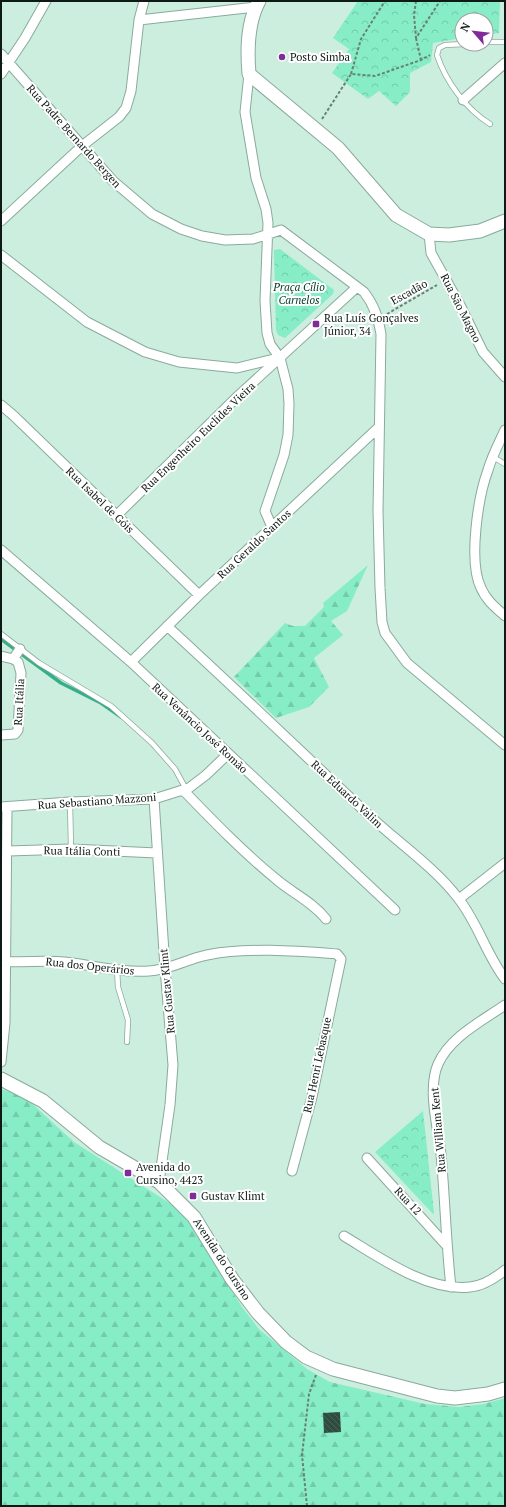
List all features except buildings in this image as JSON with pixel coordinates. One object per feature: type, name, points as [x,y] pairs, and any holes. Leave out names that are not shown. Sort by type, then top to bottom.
[{"type":"main road","points":[[257,4],[249,32],[249,74],[316,128],[338,148],[396,215],[429,234],[449,235],[480,231],[505,221]]},
{"type":"main road","name":"Avenida do Cursino","points":[[1,1079],[43,1101],[99,1147],[159,1182],[194,1217],[232,1279],[258,1313],[286,1342],[306,1357],[333,1369],[437,1396],[455,1398],[488,1394],[505,1389]]},
{"type":"street","points":[[1,74],[46,1]]},
{"type":"street","points":[[1,221],[82,146],[119,117],[128,103],[134,77],[138,20],[144,1]]},
{"type":"street","points":[[138,20],[257,4]]},
{"type":"street","name":"Rua Padre Bernardo Bergen","points":[[1,54],[112,181],[138,204],[167,222],[202,236],[226,240],[253,239],[281,230],[357,287]]},
{"type":"street","points":[[463,100],[505,63]]},
{"type":"street","points":[[249,74],[245,112],[256,178],[266,209],[268,223],[266,235],[265,301],[267,333],[270,344],[280,358],[288,389],[289,420],[284,455],[265,511],[272,527]]},
{"type":"street","name":"Rua São Magno","points":[[429,234],[431,253],[447,280],[483,352],[505,377]]},
{"type":"street","points":[[1,255],[87,322],[145,352],[179,362],[237,368],[280,358]]},
{"type":"street","points":[[357,287],[373,305],[381,334],[379,427],[380,588],[382,622],[385,633],[395,649],[407,663],[505,745]]},
{"type":"street","name":"Rua Engenheiro Euclides Vieira","points":[[116,516],[238,396],[357,287]]},
{"type":"street","name":"Rua Isabel de Góis","points":[[1,405],[199,595]]},
{"type":"street","name":"Rua Geraldo Santos","points":[[131,662],[199,595],[379,427]]},
{"type":"street","points":[[505,430],[492,457],[487,472],[476,532],[477,579],[484,593],[505,616]]},
{"type":"street","name":"Rua Venâncio José Romão","points":[[1,550],[131,662],[395,910]]},
{"type":"street","name":"Rua Eduardo Valim","points":[[167,626],[372,818],[444,882],[459,899],[505,979]]},
{"type":"street","points":[[6,657],[20,649]]},
{"type":"street","name":"Rua Itália","points":[[1,735],[17,732],[20,667],[18,662],[6,657]]},
{"type":"street","name":"Rua Sebastiano Mazzoni","points":[[4,807],[70,802],[154,799],[184,790],[206,775],[228,754]]},
{"type":"street","points":[[184,790],[261,867],[277,881],[320,911],[326,919]]},
{"type":"street","name":"Rua Gustav Klimt","points":[[154,799],[164,968],[173,1065],[170,1105],[159,1182]]},
{"type":"street","points":[[1,1062],[5,1023],[3,962],[8,851],[4,807]]},
{"type":"street","name":"Rua Itália Conti","points":[[8,851],[70,849],[157,853]]},
{"type":"street","points":[[459,899],[505,863]]},
{"type":"street","name":"Rua dos Operários","points":[[3,962],[66,962],[116,970],[149,971],[164,968],[208,954],[230,952],[303,951],[337,954],[340,959]]},
{"type":"street","name":"Rua Henri Lebasque","points":[[292,1171],[312,1097],[340,959]]},
{"type":"street","name":"Rua William Kent","points":[[451,1287],[441,1154],[433,1089],[435,1074],[443,1054],[453,1043],[505,1005]]},
{"type":"street","name":"Rua 12","points":[[367,1158],[447,1246]]},
{"type":"street","points":[[344,1236],[420,1279],[433,1284],[451,1287],[470,1287],[492,1280],[505,1270]]},
{"type":"lane","points":[[494,42],[505,42]]},
{"type":"lane","points":[[454,45],[439,48],[437,55],[448,80],[463,100],[490,124]]},
{"type":"lane","points":[[492,457],[505,464]]},
{"type":"lane","points":[[1,634],[65,680],[111,706],[152,742],[175,770],[184,790]]},
{"type":"lane","points":[[70,802],[70,849]]},
{"type":"lane","points":[[116,970],[118,987],[128,1020],[127,1042]]},
{"type":"path","points":[[316,128],[351,74],[361,39],[385,1]]},
{"type":"path","points":[[351,74],[375,76],[421,60],[416,38],[414,15],[416,1]]},
{"type":"path","points":[[416,38],[440,1]]},
{"type":"path","name":"Escadão","points":[[378,319],[447,280]]},
{"type":"path","points":[[307,1506],[302,1455],[309,1394],[315,1376]]},
{"type":"green space","points":[[358,1],[500,1],[499,33],[494,34],[494,12],[454,12],[454,39],[433,43],[431,62],[410,73],[410,92],[396,106],[379,91],[368,99],[332,73],[349,49],[333,38]]},
{"type":"green space","name":"Praça Cílio Carnelos","points":[[280,249],[334,290],[333,294],[285,338],[278,335],[276,330],[274,250]]},
{"type":"green space","points":[[368,565],[347,611],[331,621],[343,635],[314,658],[329,687],[309,707],[276,718],[234,677],[285,623],[293,626],[305,626],[324,607],[323,603]]},
{"type":"green space","points":[[1,1089],[26,1098],[74,1142],[171,1204],[187,1219],[242,1307],[259,1329],[307,1369],[330,1382],[425,1404],[459,1407],[484,1404],[505,1398],[505,1506],[1,1506]]},
{"type":"green space","points":[[423,1111],[434,1213],[433,1214],[375,1152]]},
{"type":"waterway","points":[[1,639],[61,683],[101,703],[121,717]]},
{"type":"place","name":"Posto Simba","points":[[282,57]]},
{"type":"place","name":"Rua Luís Gonçalves Júnior, 34","points":[[316,324]]},
{"type":"place","name":"Avenida do Cursino, 4423","points":[[128,1173]]},
{"type":"place","name":"Gustav Klimt","points":[[193,1196]]}]
